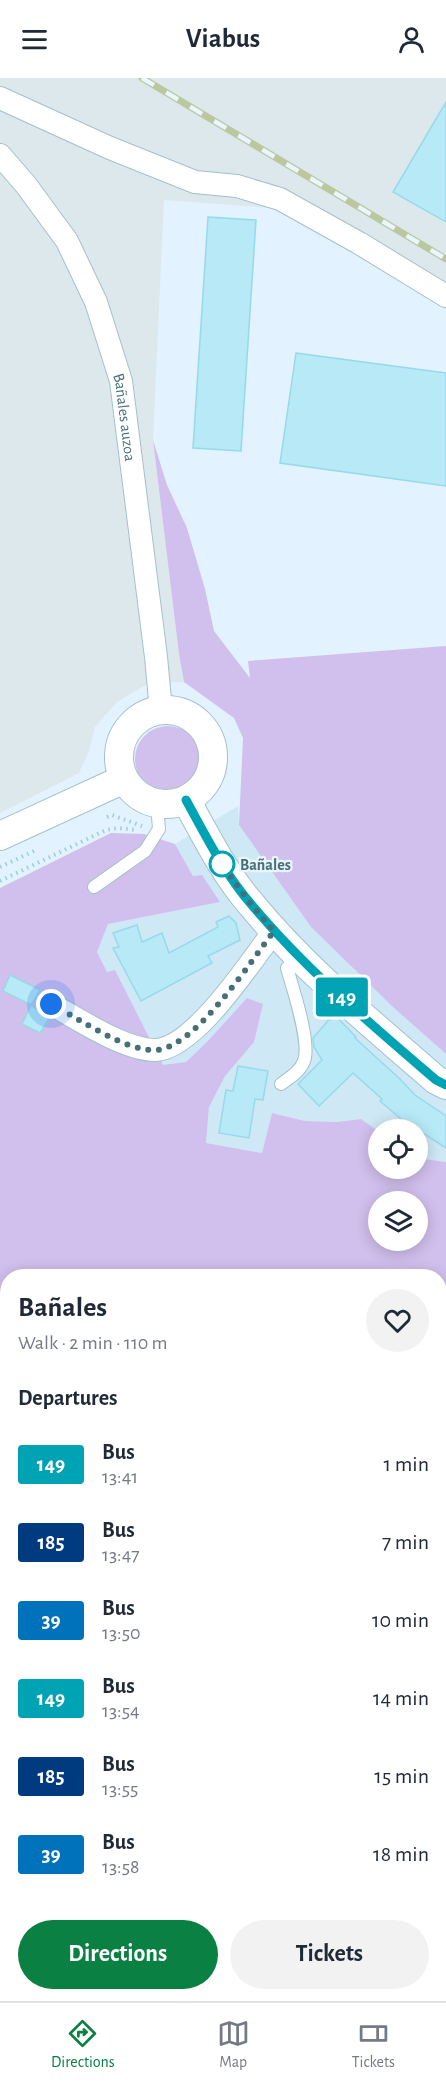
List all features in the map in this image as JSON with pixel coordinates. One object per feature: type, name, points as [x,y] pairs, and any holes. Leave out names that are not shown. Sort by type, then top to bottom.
[{"type":"street","points":[[0,98],[110,148],[195,182],[237,186],[280,199],[359,243],[446,296]]},
{"type":"street","name":"Bañales auzoa","points":[[0,155],[26,185],[67,241],[96,302],[121,381],[161,710]]},
{"type":"street","points":[[161,710],[175,711],[189,716],[201,725],[211,745],[212,767],[207,780],[198,792],[186,800],[171,804],[157,804],[143,799],[132,791],[119,767],[118,754],[121,741],[128,729],[148,713],[161,710]]},
{"type":"street","points":[[0,836],[124,779]]},
{"type":"street","points":[[186,800],[220,862],[274,931],[328,985],[419,1066],[446,1085]]},
{"type":"street","points":[[51,1004],[126,1045],[157,1050],[189,1035],[209,1015],[274,931]]},
{"type":"lane","points":[[94,887],[145,852],[159,829],[157,804]]},
{"type":"lane","points":[[281,1084],[296,1073],[304,1062],[306,1051],[300,1016],[287,968],[299,956]]},
{"type":"path","points":[[0,881],[106,830],[118,828],[137,830]]},
{"type":"shaded area","points":[[0,78],[446,78],[446,310],[286,209],[164,200],[153,440],[184,682],[149,683],[117,702],[95,727],[89,751],[79,773],[0,813]]},
{"type":"shaded area","points":[[153,440],[167,485],[187,528],[205,589],[214,631],[250,678],[248,661],[446,646],[446,1054],[394,1008],[311,927],[239,825],[243,738],[234,718],[184,682]]},
{"type":"shaded area","points":[[168,726],[181,728],[191,736],[199,746],[201,759],[199,772],[191,782],[181,790],[168,792],[155,790],[145,782],[137,772],[135,759],[137,746],[145,736],[155,728]]},
{"type":"shaded area","points":[[238,806],[239,825],[311,927],[394,1008],[446,1054],[446,1162],[428,1160],[428,1119],[368,1119],[368,1124],[361,1119],[337,1122],[305,1121],[272,1113],[262,1153],[206,1143],[209,1107],[186,1062],[163,1066],[115,971],[107,972],[97,952],[108,924],[220,902],[193,876],[175,844]]},
{"type":"shaded area","points":[[111,833],[144,834],[175,844],[193,876],[202,875],[220,902],[108,924],[97,952],[107,972],[115,970],[163,1065],[186,1062],[247,998],[263,1004],[254,1042],[225,1076],[209,1107],[206,1143],[262,1153],[272,1113],[305,1121],[337,1122],[361,1119],[368,1124],[368,1179],[428,1179],[428,1160],[446,1162],[446,1269],[0,1269],[0,888]]},
{"type":"building","points":[[446,102],[446,222],[393,192]]},
{"type":"building","points":[[208,217],[256,220],[241,451],[193,448]]},
{"type":"building","points":[[296,353],[446,373],[446,486],[280,463]]},
{"type":"building","points":[[229,916],[236,923],[240,940],[208,956],[212,963],[141,1001],[113,948],[119,947],[113,933],[137,925],[142,942],[162,933],[169,953],[218,927],[216,922]]},
{"type":"building","points":[[10,975],[40,990],[31,1005],[3,991]]},
{"type":"building","points":[[31,1005],[49,1019],[40,1033],[22,1024]]},
{"type":"building","points":[[334,1014],[355,1038],[415,1095],[446,1116],[446,1148],[428,1136],[428,1119],[401,1119],[353,1073],[319,1106],[298,1084],[322,1060],[314,1047],[313,1038]]},
{"type":"building","points":[[238,1066],[268,1071],[263,1100],[255,1099],[249,1138],[219,1133],[226,1090],[233,1091]]},
{"type":"railway","points":[[142,78],[446,259]]},
{"type":"bus line","name":"149","points":[[186,800],[220,862],[274,931],[328,985],[436,1080],[446,1085]]},
{"type":"place","name":"Bañales","points":[[222,864]]},
{"type":"route","points":[[51,1004],[126,1045],[157,1050],[189,1035],[209,1015],[274,931],[220,862],[222,864]]}]
